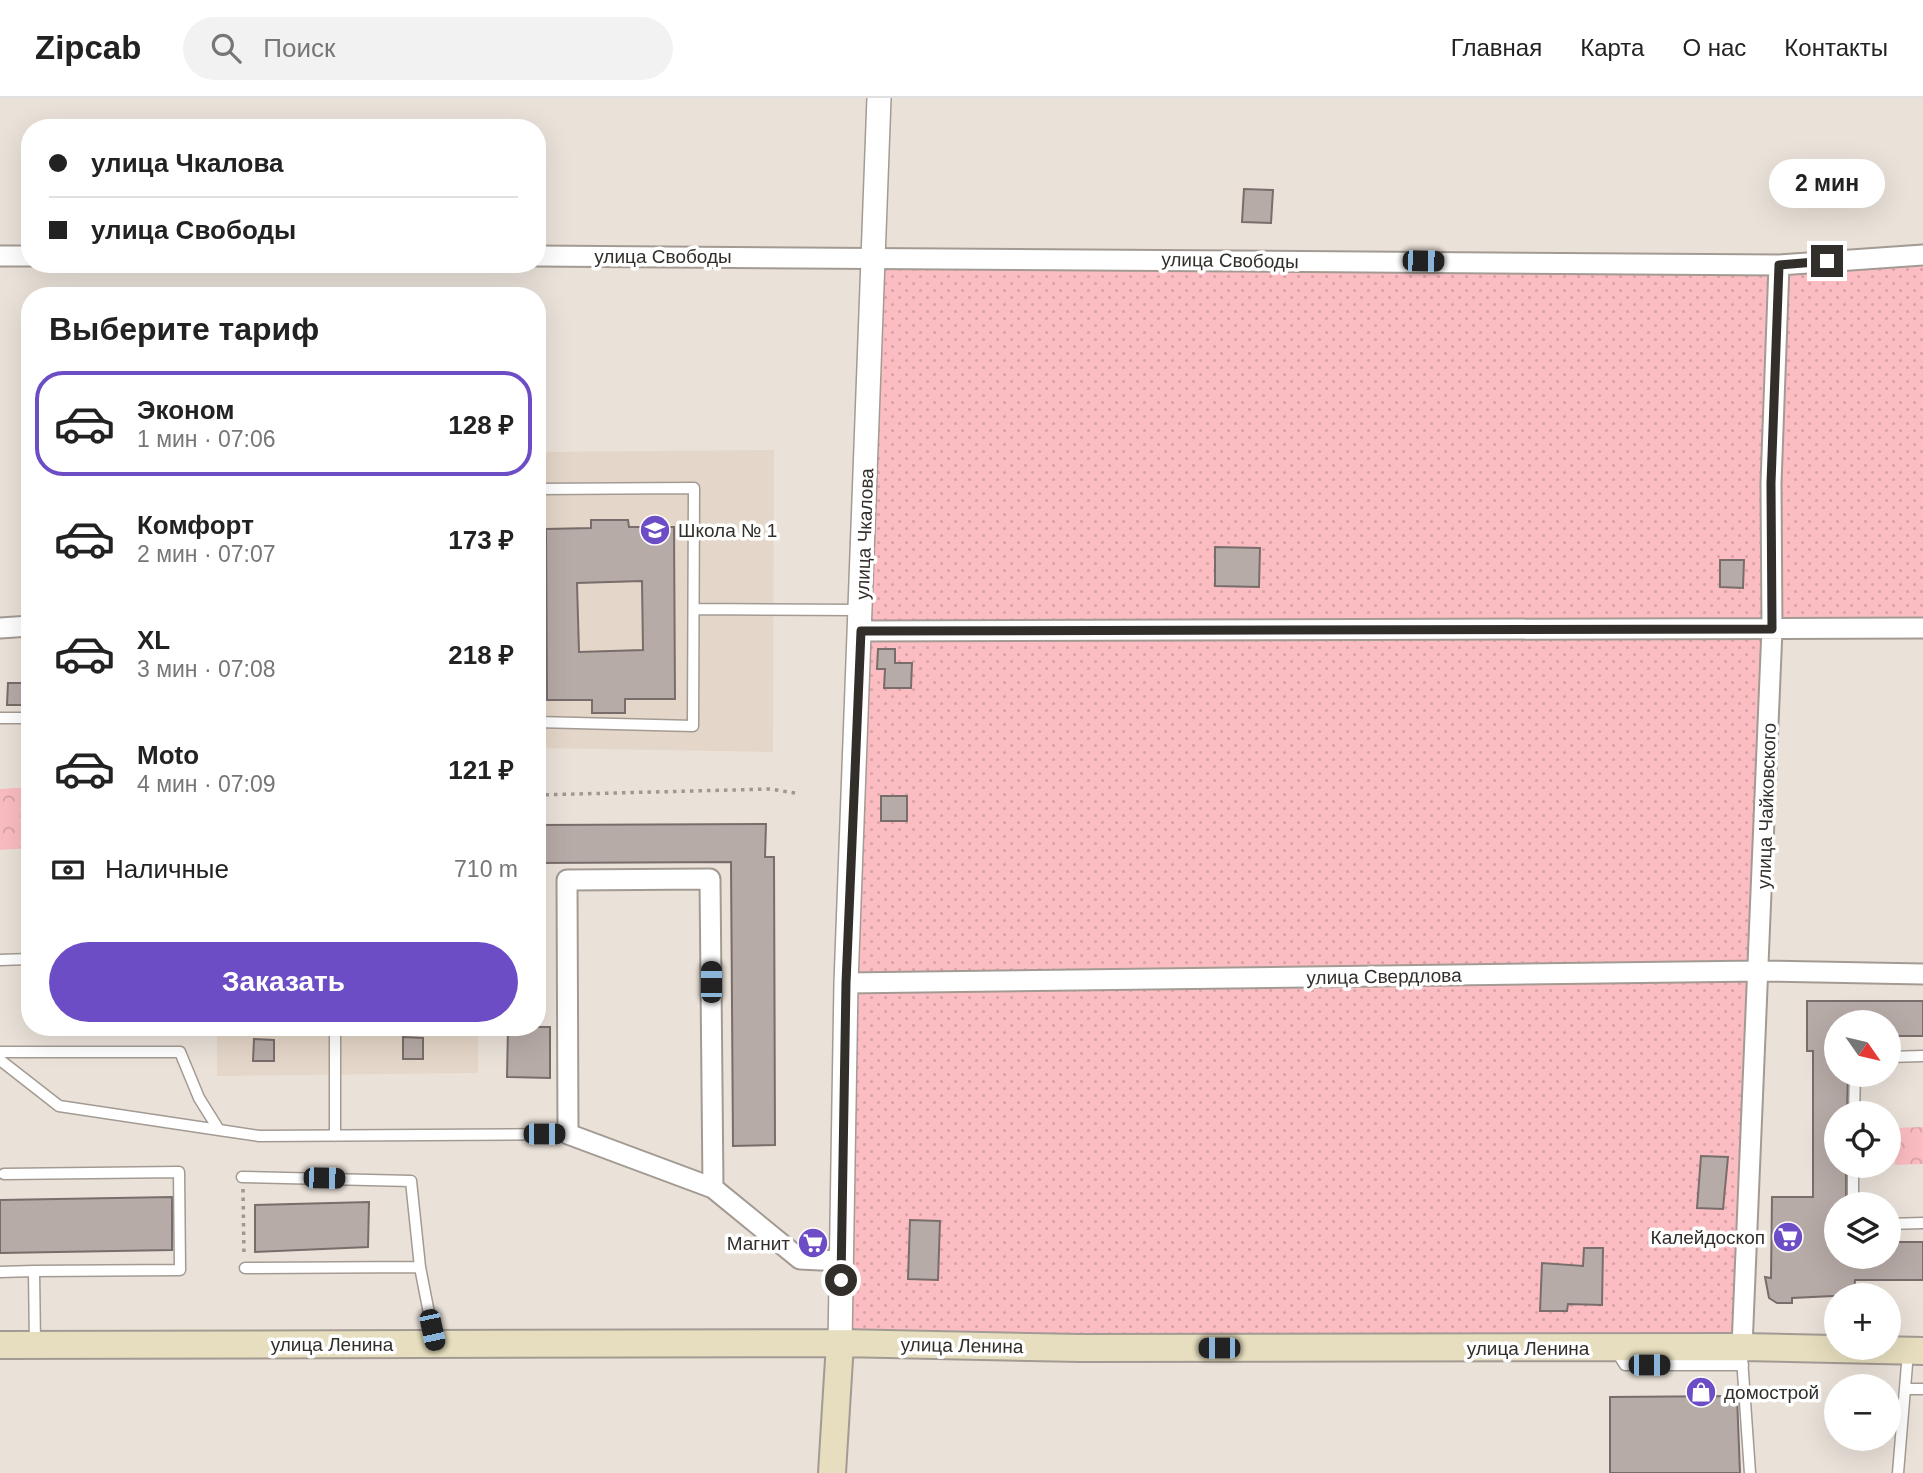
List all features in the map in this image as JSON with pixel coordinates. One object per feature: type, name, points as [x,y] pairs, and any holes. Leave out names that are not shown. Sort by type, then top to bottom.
[{"type":"main road","name":"улица Ленина","points":[[0,1345],[840,1343],[1108,1348],[1615,1348],[1742,1356],[1915,1352]]},
{"type":"main road","name":"улица Чкалова","points":[[832,1473],[840,1343]]},
{"type":"street","name":"улица Чкалова","points":[[840,1343],[846,983],[879,98]]},
{"type":"street","name":"улица Свободы","points":[[546,256],[874,256],[1779,265],[1923,255]]},
{"type":"street","points":[[0,256],[21,256]]},
{"type":"street","name":"улица Чайковского","points":[[1742,1356],[1760,971],[1772,629],[1771,483],[1779,265]]},
{"type":"street","points":[[861,621],[1923,628]]},
{"type":"street","points":[[0,628],[21,627]]},
{"type":"street","points":[[713,1188],[710,879],[568,880],[568,1134],[713,1188],[800,1259],[841,1261]]},
{"type":"street","name":"улица Свердлова","points":[[846,983],[1760,971],[1923,974]]},
{"type":"lane","points":[[546,489],[694,488],[693,726],[546,722]]},
{"type":"lane","points":[[694,609],[861,621]]},
{"type":"lane","points":[[0,718],[21,718]]},
{"type":"lane","points":[[0,960],[21,959]]},
{"type":"lane","points":[[335,1036],[335,1136]]},
{"type":"lane","points":[[0,1052],[180,1052],[199,1098],[219,1130]]},
{"type":"lane","points":[[1901,1057],[1923,1056]]},
{"type":"lane","points":[[0,1060],[59,1106],[259,1136],[568,1134]]},
{"type":"lane","points":[[0,1272],[180,1270],[179,1172],[4,1174]]},
{"type":"lane","points":[[242,1177],[411,1181],[420,1267],[435,1344]]},
{"type":"lane","points":[[1901,1224],[1923,1223]]},
{"type":"lane","points":[[244,1268],[420,1267]]},
{"type":"lane","points":[[34,1271],[35,1345]]},
{"type":"lane","points":[[1898,1473],[1906,1389],[1915,1352]]},
{"type":"lane","points":[[1742,1356],[1750,1473]]},
{"type":"lane","points":[[1906,1389],[1923,1389]]},
{"type":"path","points":[[546,795],[769,789],[795,793]]},
{"type":"path","points":[[242,1177],[244,1268]]},
{"type":"shaded area","name":"Школа № 1","points":[[774,450],[773,752],[546,748],[546,452]]},
{"type":"shaded area","points":[[217,1036],[478,1036],[478,1073],[217,1076]]},
{"type":"green space","points":[[874,256],[1923,258],[1923,628],[1773,629],[1742,1347],[840,1343]]},
{"type":"green space","points":[[21,788],[21,849],[0,850],[0,789]]},
{"type":"green space","points":[[1923,1127],[1923,1164],[1901,1165],[1901,1128]]},
{"type":"building","points":[[1244,189],[1273,190],[1271,223],[1242,222]]},
{"type":"building","points":[[591,520],[628,520],[629,527],[674,527],[675,699],[625,699],[625,713],[592,713],[592,700],[547,700],[546,529],[591,528]],"holes":[[[642,581],[643,650],[579,652],[577,583]]]},
{"type":"building","points":[[1215,547],[1260,548],[1259,587],[1215,586]]},
{"type":"building","points":[[1720,560],[1744,560],[1743,588],[1720,587]]},
{"type":"building","points":[[878,649],[895,649],[895,663],[912,663],[911,688],[884,688],[885,669],[877,669]]},
{"type":"building","points":[[8,683],[21,683],[21,705],[7,705]]},
{"type":"building","points":[[881,796],[907,796],[907,821],[881,821]]},
{"type":"building","points":[[766,824],[765,857],[774,857],[775,1145],[733,1146],[731,862],[546,863],[546,825]]},
{"type":"building","points":[[1807,1001],[1923,1001],[1923,1036],[1901,1036],[1901,1010],[1824,1010],[1824,1087],[1848,1087],[1847,1101],[1824,1101],[1824,1178],[1846,1178],[1846,1192],[1824,1192],[1824,1269],[1901,1269],[1901,1242],[1923,1242],[1923,1280],[1824,1283],[1824,1296],[1792,1298],[1792,1303],[1777,1303],[1769,1298],[1765,1277],[1771,1278],[1772,1197],[1813,1197],[1813,1051],[1807,1051]]},
{"type":"building","points":[[546,1027],[550,1027],[550,1078],[507,1077],[508,1036],[546,1036]]},
{"type":"building","points":[[403,1037],[423,1038],[423,1059],[403,1059]]},
{"type":"building","points":[[254,1039],[274,1040],[274,1061],[253,1061]]},
{"type":"building","points":[[1701,1156],[1728,1157],[1723,1209],[1697,1208]]},
{"type":"building","points":[[172,1197],[172,1250],[0,1253],[0,1200]]},
{"type":"building","points":[[369,1202],[368,1247],[255,1252],[255,1205]]},
{"type":"building","points":[[910,1220],[940,1221],[938,1280],[908,1279]]},
{"type":"building","points":[[1584,1248],[1603,1248],[1602,1305],[1568,1304],[1567,1311],[1540,1311],[1542,1263],[1583,1266]]},
{"type":"building","points":[[1737,1396],[1740,1473],[1610,1473],[1610,1397]]},
{"type":"place","name":"Школа № 1","points":[[655,530]]},
{"type":"place","name":"Калейдоскоп","points":[[1788,1237]]},
{"type":"place","name":"Магнит","points":[[813,1243]]},
{"type":"place","name":"домострой","points":[[1701,1392]]},
{"type":"route","points":[[841,1280],[846,983],[861,631],[1772,629],[1771,483],[1779,265],[1827,261]]}]
